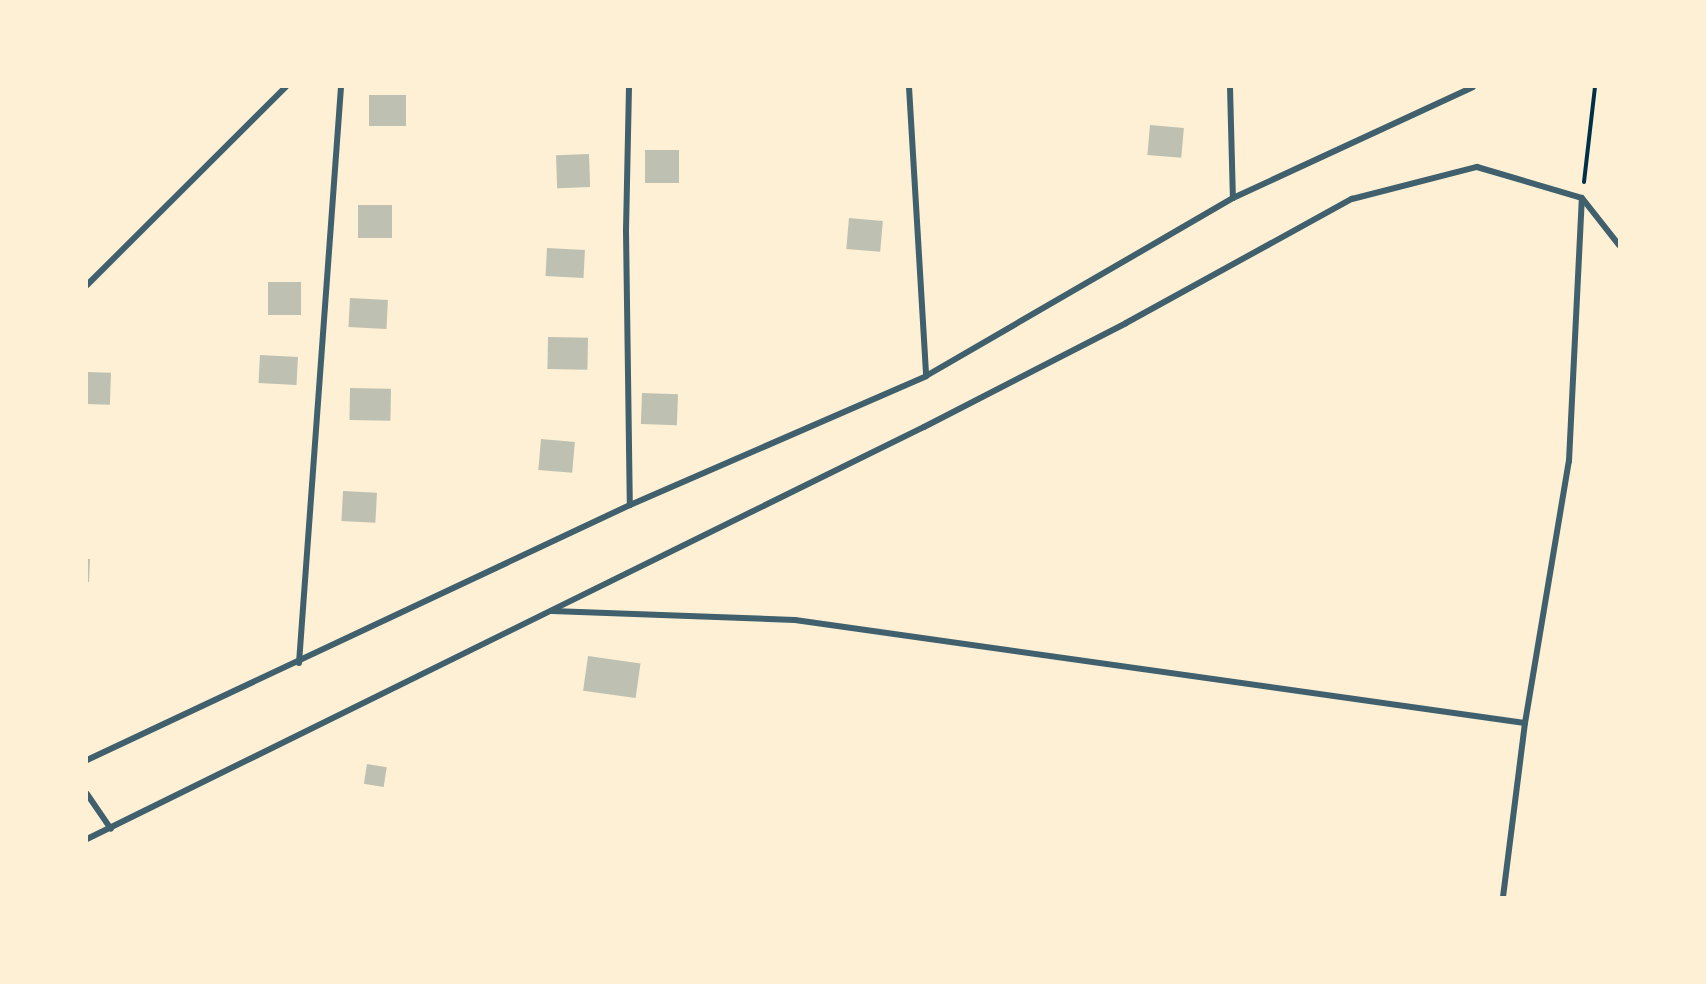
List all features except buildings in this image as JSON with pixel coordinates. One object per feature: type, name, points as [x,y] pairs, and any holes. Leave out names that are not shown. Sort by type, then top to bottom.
[{"type":"street","points":[[87,285],[286,87]]},
{"type":"street","points":[[299,663],[341,87]]},
{"type":"street","points":[[629,87],[626,231],[630,505]]},
{"type":"street","points":[[909,87],[926,376]]},
{"type":"street","points":[[1230,87],[1233,198]]},
{"type":"street","points":[[87,760],[299,663],[630,505],[926,376],[1233,198],[1473,87]]},
{"type":"street","points":[[87,839],[924,427],[1126,323],[1352,199],[1477,167],[1582,198],[1619,244]]},
{"type":"street","points":[[1503,897],[1525,723],[1569,461],[1582,198]]},
{"type":"street","points":[[551,611],[795,620],[1525,723]]},
{"type":"street","points":[[87,794],[111,829]]},
{"type":"path","points":[[1582,198],[1595,87]]}]
